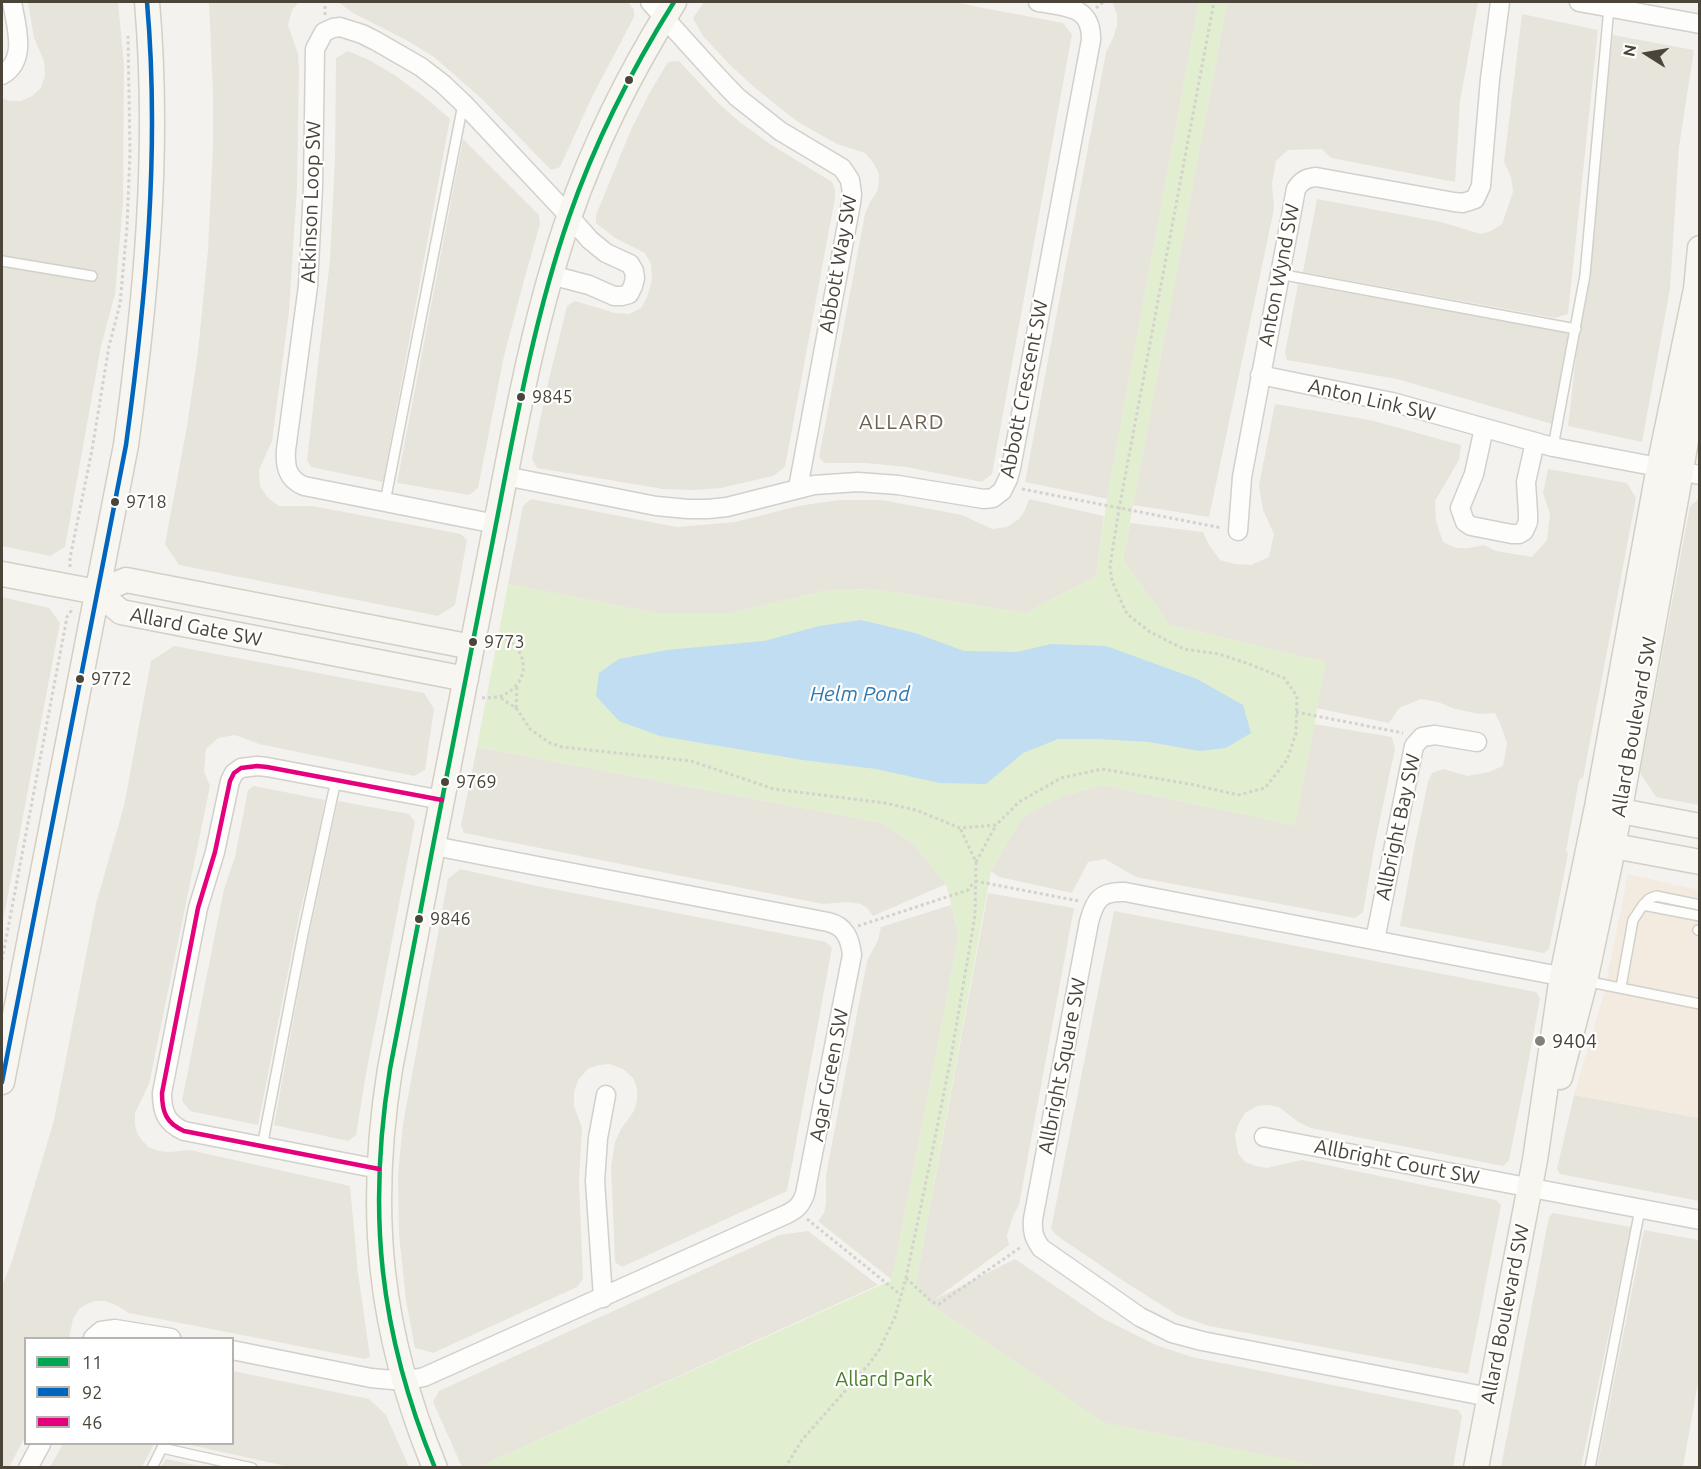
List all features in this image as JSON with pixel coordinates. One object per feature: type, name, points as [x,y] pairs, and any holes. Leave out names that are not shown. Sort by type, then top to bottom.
[{"type":"street","points":[[2,75],[15,62],[18,48],[12,2]]},
{"type":"street","points":[[2,1082],[126,445],[138,360],[150,208],[153,133],[152,67],[147,2]]},
{"type":"street","name":"Abbott Crescent SW","points":[[505,476],[656,506],[688,509],[727,507],[798,488],[837,483],[878,482],[984,500],[998,496],[1006,486],[1011,468],[1091,40],[1089,23],[1082,12],[1074,8],[1038,2]]},
{"type":"street","name":"Anton Wynd SW","points":[[1238,531],[1242,477],[1260,375],[1293,198],[1300,183],[1308,178],[1316,177],[1454,202],[1463,203],[1475,199],[1481,186],[1490,79],[1500,2]]},
{"type":"street","points":[[1579,2],[1700,24]]},
{"type":"street","points":[[435,1467],[404,1381],[391,1330],[385,1293],[379,1233],[379,1169],[390,1069],[526,372],[551,275],[570,216],[613,112],[663,7]]},
{"type":"street","name":"Abbott Way SW","points":[[663,7],[737,97],[775,127],[842,168],[852,187],[798,488]]},
{"type":"street","name":"Atkinson Loop SW","points":[[496,524],[304,486],[291,478],[286,465],[286,450],[308,285],[313,187],[315,49],[324,32],[340,27],[355,32],[392,49],[443,84],[464,103],[598,248],[630,264],[635,278],[629,294],[614,296],[582,283],[551,275]]},
{"type":"street","name":"Allard Boulevard SW","points":[[1476,1467],[1535,1160],[1566,1056],[1585,981],[1601,844],[1680,471],[1700,248]]},
{"type":"street","name":"Anton Link SW","points":[[1260,375],[1392,402],[1554,447],[1680,471]]},
{"type":"street","points":[[1484,428],[1474,474],[1460,508],[1465,522],[1471,526],[1512,534],[1524,531],[1528,522],[1526,482],[1535,442]]},
{"type":"street","points":[[2,574],[97,592]]},
{"type":"street","name":"Allard Gate SW","points":[[466,679],[121,612],[97,592],[126,580],[472,646]]},
{"type":"street","name":"Allbright Bay SW","points":[[1375,940],[1414,746],[1422,737],[1435,735],[1477,742]]},
{"type":"street","points":[[379,1169],[184,1131],[168,1121],[164,1113],[162,1093],[198,908],[215,852],[227,790],[234,773],[241,768],[257,766],[442,800]]},
{"type":"street","points":[[1608,809],[1700,826]]},
{"type":"street","points":[[1601,844],[1700,862]]},
{"type":"street","name":"Allard Boulevard SW","points":[[1535,1160],[1562,976],[1601,844]]},
{"type":"street","points":[[434,846],[828,922],[844,930]]},
{"type":"street","points":[[1095,904],[1100,897],[1108,893],[1125,892],[1585,981]]},
{"type":"street","name":"Allbright Square SW","points":[[1033,1238],[1033,1219],[1089,922],[1095,904]]},
{"type":"street","name":"Agar Green SW","points":[[797,1209],[806,1194],[852,955],[851,945],[844,930]]},
{"type":"street","points":[[603,1298],[595,1181],[598,1138],[606,1095]]},
{"type":"street","name":"Allbright Court SW","points":[[1264,1137],[1700,1220]]},
{"type":"street","points":[[234,1350],[370,1378],[404,1381],[430,1375],[797,1209]]},
{"type":"street","points":[[1033,1238],[1041,1248],[1140,1317],[1172,1333],[1202,1341],[1489,1397]]},
{"type":"street","points":[[94,1337],[101,1331],[115,1329],[165,1337]]},
{"type":"street","points":[[28,1467],[40,1445]]},
{"type":"lane","points":[[1554,447],[1585,275],[1610,7]]},
{"type":"lane","points":[[385,502],[464,103]]},
{"type":"lane","points":[[2,261],[92,276]]},
{"type":"lane","points":[[1279,274],[1576,329]]},
{"type":"lane","points":[[262,1146],[303,934],[336,780]]},
{"type":"lane","points":[[1621,987],[1633,920],[1643,904],[1656,896],[1700,905]]},
{"type":"lane","points":[[1643,904],[1700,916]]},
{"type":"lane","points":[[1585,981],[1700,1004]]},
{"type":"lane","points":[[1590,1467],[1640,1209]]},
{"type":"lane","points":[[152,1467],[163,1446],[252,1467]]},
{"type":"path","points":[[785,1467],[802,1440],[869,1364],[879,1350],[895,1317],[906,1278],[951,1057],[975,915],[976,862],[996,825],[1019,802],[1061,778],[1102,769],[1238,795],[1265,788],[1287,760],[1296,733],[1297,696],[1284,678],[1219,654],[1184,649],[1149,632],[1127,614],[1112,581],[1110,566],[1214,2]]},
{"type":"path","points":[[70,558],[120,304],[127,226],[130,152],[128,35]]},
{"type":"path","points":[[1006,486],[1238,531]]},
{"type":"path","points":[[2,960],[67,617],[71,611]]},
{"type":"path","points":[[495,634],[504,637],[517,647],[524,665],[516,690],[516,708]]},
{"type":"path","points":[[482,698],[499,697],[518,684]]},
{"type":"path","points":[[499,697],[516,708],[530,729],[550,743],[562,747],[691,761],[774,789],[885,803],[916,810],[960,828],[996,825]]},
{"type":"path","points":[[1296,712],[1422,737]]},
{"type":"path","points":[[960,828],[976,862]]},
{"type":"path","points":[[844,930],[968,890],[975,881]]},
{"type":"path","points":[[975,881],[1095,904]]},
{"type":"path","points":[[797,1209],[901,1295]]},
{"type":"path","points":[[906,1278],[932,1302],[939,1304],[1033,1238]]},
{"type":"path","points":[[1185,1467],[1203,1467]]},
{"type":"shaded area","points":[[28,2],[118,2],[124,66],[123,203],[115,294],[101,346],[65,547],[50,556],[2,546],[2,98],[21,101],[32,96],[41,88],[45,75],[44,61],[34,38]]},
{"type":"shaded area","points":[[209,2],[299,2],[292,10],[288,25],[298,54],[299,70],[297,188],[289,312],[272,441],[259,470],[260,486],[268,498],[279,506],[312,506],[461,534],[467,540],[455,605],[438,616],[179,565],[165,544],[198,352],[208,250],[213,146]]},
{"type":"shaded area","points":[[338,2],[628,2],[634,10],[634,17],[592,97],[560,167],[551,170],[484,101],[434,57],[353,13]]},
{"type":"shaded area","points":[[704,2],[956,2],[1063,23],[1072,34],[992,474],[982,482],[906,467],[866,463],[825,463],[819,457],[865,214],[878,190],[879,174],[865,153],[837,144],[798,122],[729,64],[703,36],[693,18]]},
{"type":"shaded area","points":[[1199,2],[1107,499],[1025,482],[1106,52],[1117,26],[1117,15],[1113,3]]},
{"type":"shaded area","points":[[1227,2],[1478,3],[1460,101],[1455,182],[1331,158],[1322,149],[1288,150],[1276,161],[1272,184],[1274,209],[1209,517],[1133,505]]},
{"type":"shaded area","points":[[1522,14],[1598,30],[1568,314],[1555,318],[1303,272],[1317,199],[1441,222],[1481,234],[1502,224],[1513,192],[1511,177],[1504,162]]},
{"type":"shaded area","points":[[1613,35],[1694,50],[1679,147],[1670,289],[1642,442],[1568,426]]},
{"type":"shaded area","points":[[348,51],[396,76],[450,119],[383,482],[311,467],[307,460],[330,260],[335,159],[336,58]]},
{"type":"shaded area","points":[[679,61],[718,103],[741,123],[770,144],[832,182],[835,189],[785,467],[773,476],[721,488],[692,490],[663,489],[537,468],[532,459],[567,306],[575,301],[615,313],[629,314],[641,308],[647,297],[652,279],[651,264],[645,253],[615,238],[596,223],[596,215],[630,132],[649,94],[668,62]]},
{"type":"shaded area","points":[[463,139],[539,215],[540,224],[504,356],[478,488],[469,495],[397,483]]},
{"type":"shaded area","points":[[1298,284],[1569,333],[1552,424],[1397,379],[1287,360],[1285,353]]},
{"type":"shaded area","points":[[1275,404],[1370,420],[1461,445],[1459,460],[1435,501],[1436,521],[1443,542],[1456,548],[1484,545],[1496,551],[1532,557],[1547,540],[1550,514],[1543,493],[1548,469],[1627,483],[1636,498],[1583,778],[1579,780],[1566,851],[1568,854],[1549,949],[1544,953],[1400,926],[1415,844],[1432,773],[1443,769],[1468,776],[1489,772],[1503,766],[1507,744],[1495,713],[1480,714],[1421,699],[1399,708],[1389,723],[1316,708],[1326,662],[1169,625],[1123,559],[1130,523],[1203,532],[1220,560],[1235,564],[1251,565],[1269,557],[1274,534],[1263,510],[1259,485]]},
{"type":"shaded area","points":[[531,499],[677,527],[735,522],[798,506],[840,500],[882,500],[962,515],[992,529],[1007,527],[1019,519],[1029,499],[1104,516],[1096,576],[1026,613],[873,589],[823,591],[732,613],[655,613],[508,584],[523,506]]},
{"type":"shaded area","points":[[1699,499],[1699,805],[1656,797],[1640,773],[1690,506]]},
{"type":"shaded area","points":[[2,597],[49,608],[60,623],[2,926]]},
{"type":"shaded area","points":[[174,646],[424,693],[434,709],[425,770],[414,776],[259,744],[235,735],[218,738],[206,749],[204,772],[210,786],[149,1084],[135,1113],[138,1135],[148,1147],[159,1151],[190,1150],[350,1186],[358,1273],[370,1357],[365,1359],[129,1313],[105,1301],[96,1301],[79,1309],[73,1319],[69,1337],[24,1337],[24,1439],[9,1467],[2,1467],[2,1286],[12,1261],[54,1120],[96,904],[124,806],[151,661]]},
{"type":"shaded area","points":[[1314,724],[1392,737],[1395,749],[1363,912],[1355,918],[1136,877],[1105,859],[1088,862],[1072,893],[999,877],[991,871],[1022,817],[1063,796],[1103,785],[1295,825]]},
{"type":"shaded area","points":[[477,747],[883,823],[913,843],[946,884],[873,916],[861,904],[848,902],[823,904],[464,833],[461,825]]},
{"type":"shaded area","points":[[254,786],[325,800],[315,853],[300,911],[258,1125],[190,1111],[182,1101],[224,889],[235,857],[248,790]]},
{"type":"shaded area","points":[[338,801],[409,814],[415,822],[356,1135],[348,1141],[274,1125],[306,951]]},
{"type":"shaded area","points":[[460,869],[826,942],[832,948],[787,1191],[622,1267],[615,1262],[611,1167],[615,1142],[634,1111],[637,1089],[633,1078],[623,1069],[610,1064],[589,1068],[578,1080],[574,1093],[574,1106],[582,1128],[579,1181],[583,1279],[577,1287],[433,1353],[415,1348],[406,1301],[399,1234],[398,1175],[403,1124],[448,879]]},
{"type":"shaded area","points":[[1628,874],[1699,890],[1699,1118],[1574,1095],[1604,993]]},
{"type":"shaded area","points":[[988,893],[1074,908],[1019,1205],[1007,1236],[1009,1245],[934,1300],[1015,1259],[1102,1318],[1156,1345],[1192,1357],[1458,1410],[1462,1416],[1453,1467],[1323,1467],[1104,1423],[929,1303],[916,1282]]},
{"type":"shaded area","points":[[951,905],[959,935],[892,1280],[818,1221],[824,1213],[826,1203],[826,1175],[867,961],[878,940],[881,927]]},
{"type":"shaded area","points":[[1114,911],[1536,992],[1540,998],[1526,1075],[1509,1160],[1503,1166],[1311,1128],[1298,1122],[1279,1107],[1268,1105],[1257,1106],[1245,1113],[1235,1135],[1238,1153],[1245,1162],[1256,1166],[1267,1168],[1302,1160],[1496,1200],[1501,1205],[1468,1374],[1209,1326],[1179,1316],[1125,1282],[1056,1235],[1051,1229]]},
{"type":"shaded area","points":[[1574,1095],[1699,1118],[1699,1201],[1560,1174],[1557,1169]]},
{"type":"shaded area","points":[[1553,1213],[1631,1227],[1581,1467],[1501,1467],[1549,1217]]},
{"type":"shaded area","points":[[1644,1230],[1699,1240],[1699,1377],[1683,1467],[1597,1467]]},
{"type":"shaded area","points":[[808,1231],[878,1285],[479,1467],[462,1467],[433,1402],[439,1391],[779,1235]]},
{"type":"shaded area","points":[[234,1371],[369,1399],[386,1415],[409,1467],[290,1467],[191,1445],[234,1445]]},
{"type":"shaded area","points":[[62,1445],[153,1445],[142,1467],[50,1467]]},
{"type":"shaded area","points":[[166,1459],[205,1467],[161,1467]]},
{"type":"green space","name":"Allard Park","points":[[1199,2],[1227,2],[1123,559],[1169,625],[1326,662],[1295,825],[1103,785],[1063,796],[1022,817],[991,871],[916,1282],[929,1303],[1104,1423],[1323,1467],[479,1467],[892,1280],[959,935],[946,884],[913,843],[883,823],[477,747],[508,584],[655,613],[732,613],[823,591],[873,589],[1026,613],[1096,576],[1107,499]]},
{"type":"water","name":"Helm Pond","points":[[861,620],[915,633],[964,651],[1017,652],[1051,644],[1106,646],[1197,679],[1243,705],[1251,733],[1226,748],[1200,751],[1149,742],[1058,739],[1023,753],[986,784],[940,783],[876,769],[803,760],[660,736],[619,721],[596,696],[599,673],[619,659],[667,650],[764,641],[819,626]]},
{"type":"transit line","name":"92","points":[[2,1082],[126,445],[140,335],[149,224],[152,113],[147,2]]},
{"type":"transit line","name":"11","points":[[435,1468],[416,1418],[401,1368],[390,1320],[383,1271],[379,1222],[379,1173],[390,1069],[531,350],[555,261],[590,161],[629,80],[674,2]]},
{"type":"transit line","name":"46","points":[[379,1169],[184,1131],[166,1116],[162,1093],[198,908],[215,852],[230,781],[234,773],[241,768],[267,767],[442,800]]},
{"type":"place","name":"9845","points":[[521,397]]},
{"type":"place","name":"9718","points":[[115,502]]},
{"type":"place","name":"9773","points":[[473,642]]},
{"type":"place","name":"9772","points":[[80,679]]},
{"type":"place","name":"9769","points":[[445,782]]},
{"type":"place","name":"9846","points":[[419,919]]},
{"type":"place","name":"9404","points":[[1540,1041]]},
{"type":"district","name":"ALLARD","points":[[902,422]]}]
